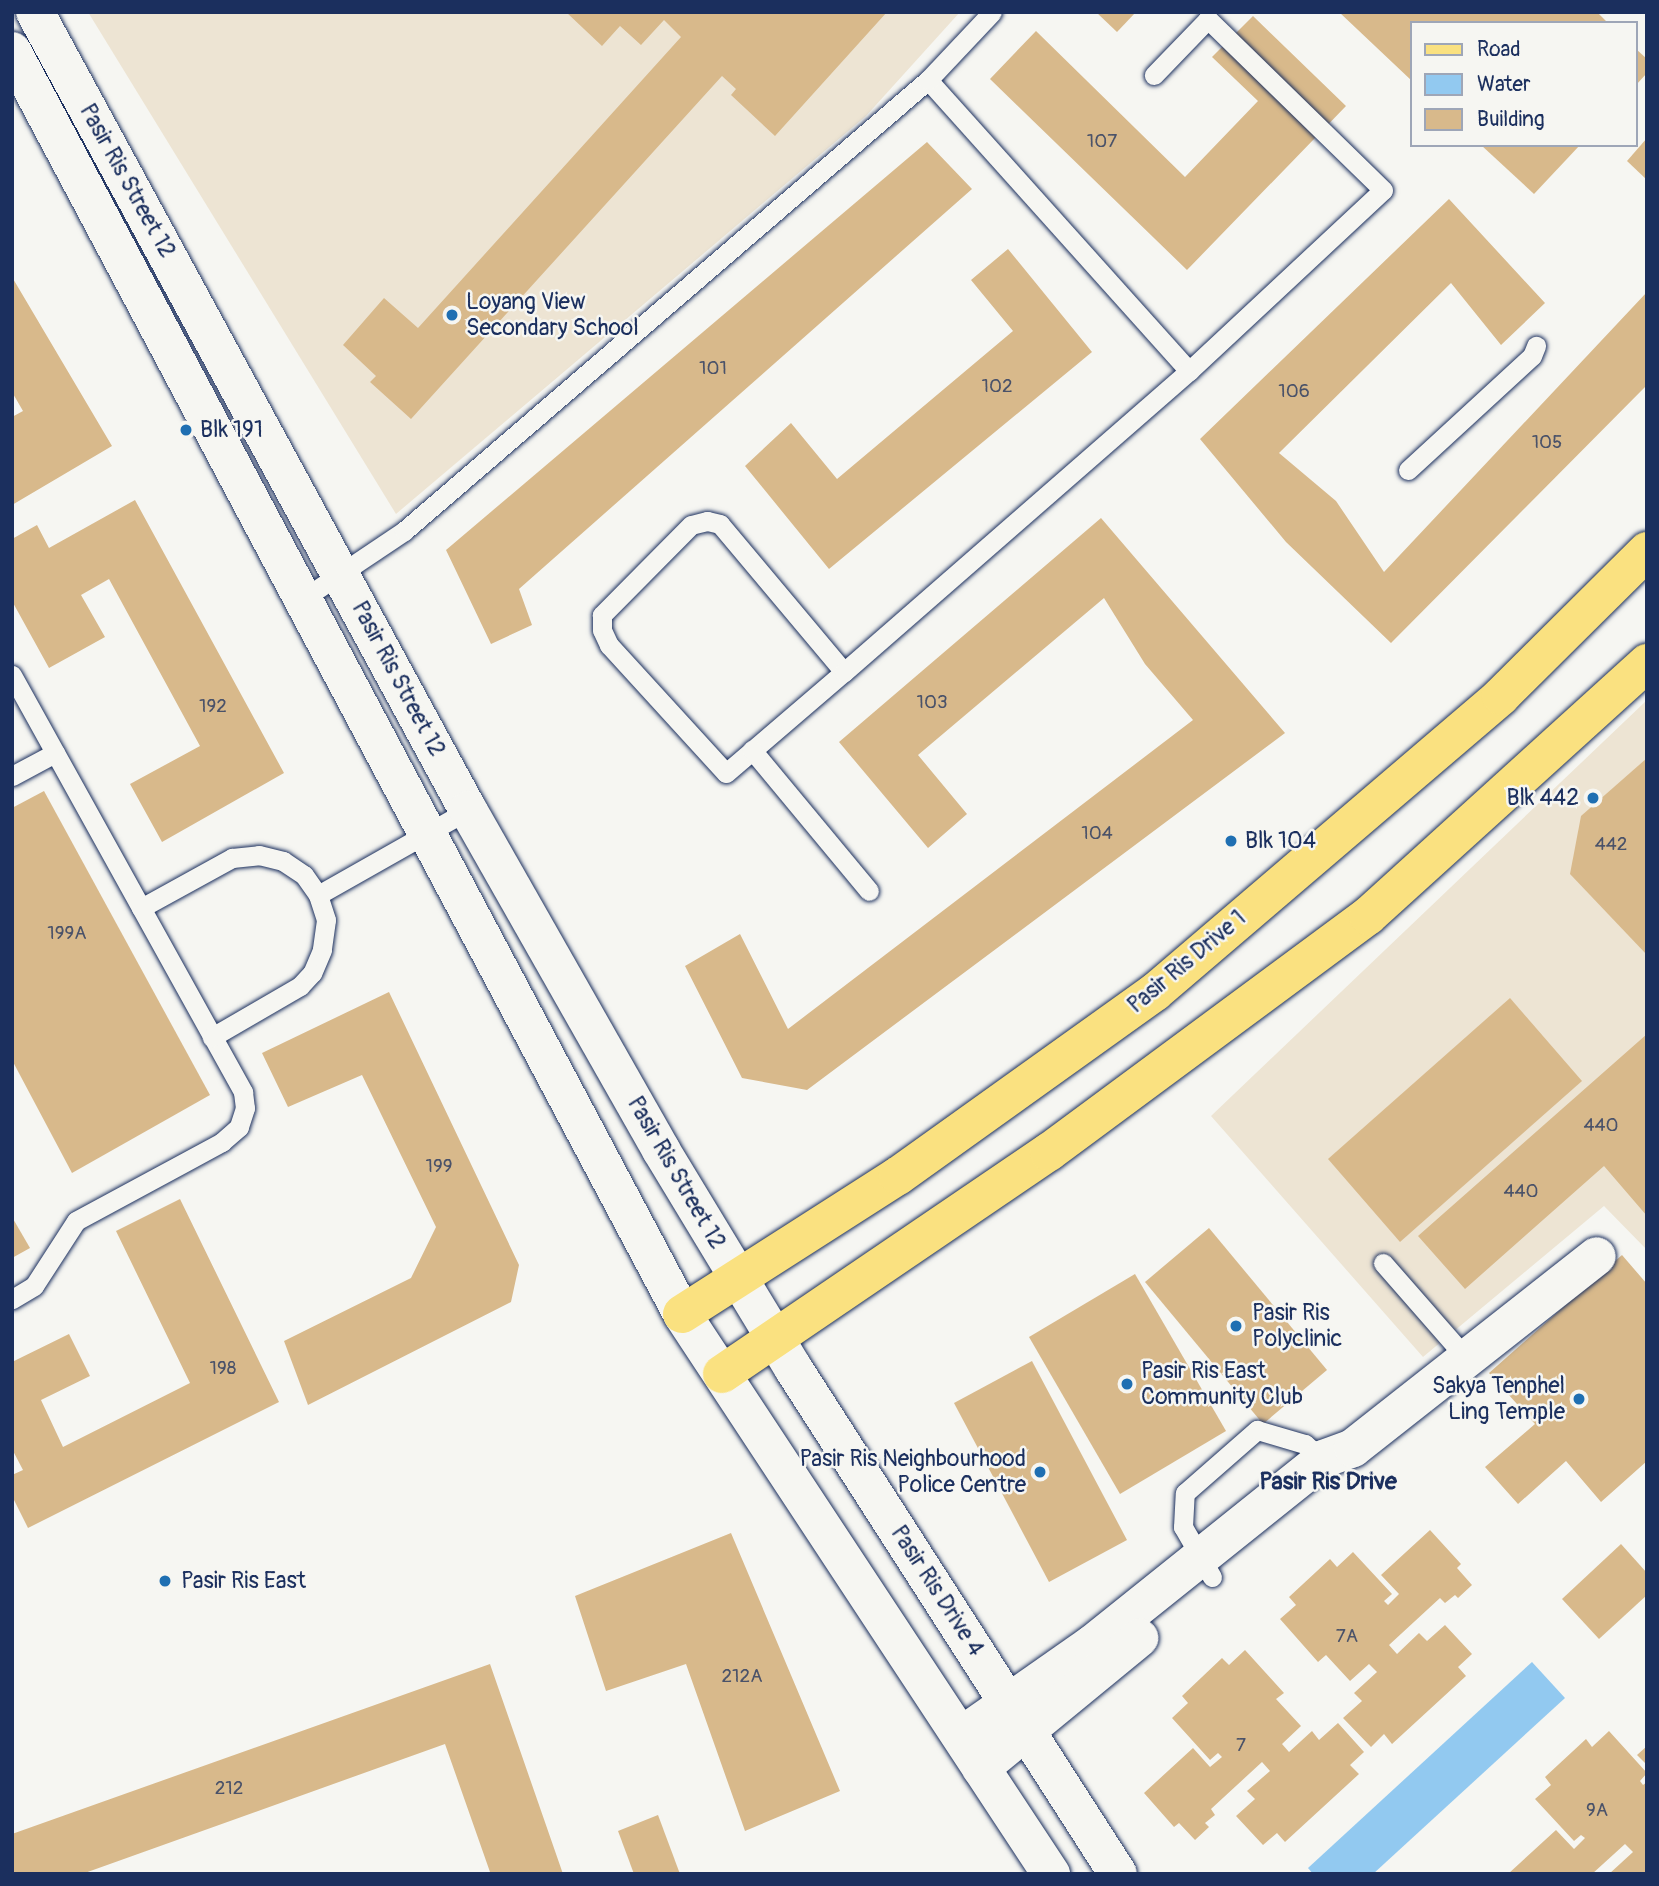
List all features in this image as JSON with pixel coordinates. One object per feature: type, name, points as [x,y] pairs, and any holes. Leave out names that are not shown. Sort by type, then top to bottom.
[{"type":"main road","name":"Pasir Ris Drive 1","points":[[682,1314],[736,1276],[898,1176],[1155,992],[1501,695],[1647,551]]},
{"type":"main road","points":[[722,1374],[1136,1090],[1368,916],[1647,663]]},
{"type":"street","name":"Pasir Ris Street 12","points":[[35,12],[468,810],[774,1338]]},
{"type":"street","name":"Pasir Ris Street 12","points":[[12,51],[682,1314],[722,1374]]},
{"type":"street","points":[[981,1768],[1018,1718],[1091,1645],[1204,1567],[1597,1256]]},
{"type":"street","name":"Pasir Ris Drive 4","points":[[774,1338],[1118,1874]]},
{"type":"street","points":[[722,1374],[1051,1874]]},
{"type":"street","points":[[961,1736],[1018,1718]]},
{"type":"lane","points":[[301,600],[404,531],[928,80],[992,12]]},
{"type":"lane","points":[[844,672],[720,524],[707,521],[691,525],[602,615],[602,630],[609,645],[726,773],[844,672],[1189,370],[1383,190],[1211,15],[1154,75]]},
{"type":"lane","points":[[928,80],[1189,370]]},
{"type":"lane","points":[[1408,470],[1532,356],[1536,346]]},
{"type":"lane","points":[[12,675],[243,1092],[245,1108],[239,1127],[222,1142],[76,1221],[34,1286],[12,1298]]},
{"type":"lane","points":[[752,750],[869,891]]},
{"type":"lane","points":[[12,776],[55,753]]},
{"type":"lane","points":[[318,895],[468,810]]},
{"type":"lane","points":[[141,908],[232,858],[259,855],[283,861],[304,876],[318,895],[326,920],[322,950],[312,973],[300,986],[212,1037]]},
{"type":"lane","points":[[1383,1263],[1467,1359]]},
{"type":"lane","points":[[1204,1567],[1183,1527],[1185,1493],[1257,1430],[1305,1444],[1337,1460]]},
{"type":"shaded area","name":"Loyang View Secondary School","points":[[88,12],[960,12],[866,116],[396,514]]},
{"type":"shaded area","points":[[1647,700],[1647,1250],[1604,1206],[1423,1357],[1211,1116]]},
{"type":"water","points":[[1532,1662],[1565,1698],[1373,1874],[1313,1874],[1308,1868]]},
{"type":"building","points":[[566,12],[887,12],[775,136],[731,95],[736,89],[722,76],[411,419],[370,382],[376,376],[343,345],[384,298],[418,328],[681,37],[664,20],[641,45],[620,26],[602,46]]},
{"type":"building","points":[[1096,12],[1136,12],[1117,32]]},
{"type":"building","points":[[1339,12],[1597,12],[1606,21],[1410,21],[1410,79]]},
{"type":"building","points":[[1253,16],[1346,106],[1187,270],[990,79],[1036,31],[1185,177],[1258,101],[1212,57]]},
{"type":"building","points":[[1638,51],[1647,59],[1647,73],[1638,83]]},
{"type":"building","points":[[1647,138],[1647,180],[1627,161]]},
{"type":"building","points":[[927,142],[972,189],[519,589],[532,625],[491,644],[446,550]]},
{"type":"building","points":[[1483,147],[1578,147],[1534,194]]},
{"type":"building","points":[[1449,199],[1545,303],[1501,345],[1451,283],[1279,453],[1336,501],[1384,572],[1647,292],[1647,385],[1391,643],[1286,542],[1200,439]]},
{"type":"building","points":[[1008,249],[1092,352],[829,569],[745,466],[791,423],[837,479],[1013,331],[971,280]]},
{"type":"building","points":[[12,277],[112,446],[12,505],[12,417],[23,411],[12,392]]},
{"type":"building","points":[[135,500],[284,773],[162,842],[130,784],[200,746],[109,579],[81,595],[105,637],[49,668],[12,601],[12,539],[37,525],[49,548]]},
{"type":"building","points":[[1101,518],[1285,733],[807,1090],[742,1078],[685,966],[740,934],[788,1029],[1193,720],[1145,664],[1104,598],[918,755],[967,814],[928,848],[839,742]]},
{"type":"building","points":[[1647,758],[1647,955],[1570,874],[1581,816]]},
{"type":"building","points":[[44,791],[210,1095],[72,1173],[12,1060],[12,808]]},
{"type":"building","points":[[389,992],[519,1265],[511,1302],[308,1405],[284,1341],[411,1278],[436,1227],[362,1075],[288,1107],[262,1053]]},
{"type":"building","points":[[1510,998],[1582,1081],[1400,1242],[1328,1159]]},
{"type":"building","points":[[1647,1034],[1647,1216],[1604,1166],[1465,1289],[1418,1236]]},
{"type":"building","points":[[180,1199],[279,1402],[28,1528],[12,1496],[12,1475],[23,1470],[12,1449],[12,1362],[69,1334],[90,1376],[41,1400],[63,1447],[190,1383],[116,1231]]},
{"type":"building","points":[[12,1217],[30,1248],[12,1258]]},
{"type":"building","name":"Pasir Ris Polyclinic","points":[[1209,1228],[1327,1370],[1263,1424],[1145,1282]]},
{"type":"building","name":"Sakya Tenphel Ling Temple","points":[[1622,1255],[1647,1284],[1647,1461],[1601,1502],[1566,1461],[1518,1504],[1485,1467],[1535,1424],[1489,1373]]},
{"type":"building","name":"Pasir Ris East Community Club","points":[[1135,1274],[1226,1431],[1120,1494],[1029,1337]]},
{"type":"building","name":"Pasir Ris Neighbourhood Police Centre","points":[[1032,1361],[1127,1540],[1049,1582],[954,1403]]},
{"type":"building","points":[[1430,1530],[1461,1564],[1457,1568],[1472,1585],[1458,1598],[1455,1595],[1445,1603],[1440,1598],[1389,1645],[1397,1654],[1419,1633],[1427,1641],[1445,1625],[1472,1654],[1458,1667],[1466,1676],[1392,1744],[1384,1734],[1371,1747],[1343,1718],[1362,1701],[1354,1693],[1377,1672],[1369,1664],[1350,1681],[1326,1655],[1318,1662],[1280,1619],[1296,1605],[1289,1597],[1330,1559],[1337,1567],[1353,1552],[1392,1594],[1384,1601],[1388,1605],[1399,1594],[1381,1575]]},
{"type":"building","points":[[731,1533],[840,1791],[745,1831],[686,1664],[606,1691],[575,1596]]},
{"type":"building","points":[[1621,1544],[1647,1573],[1647,1595],[1599,1639],[1562,1599]]},
{"type":"building","points":[[1245,1650],[1284,1693],[1276,1699],[1301,1726],[1282,1744],[1289,1752],[1312,1731],[1319,1740],[1338,1723],[1364,1752],[1350,1765],[1359,1774],[1285,1842],[1277,1833],[1263,1845],[1236,1816],[1255,1799],[1247,1791],[1270,1771],[1262,1762],[1211,1809],[1215,1815],[1205,1823],[1209,1827],[1195,1840],[1179,1823],[1174,1827],[1144,1793],[1193,1748],[1210,1767],[1222,1757],[1218,1753],[1210,1760],[1172,1718],[1188,1703],[1182,1696],[1222,1658],[1229,1665]]},
{"type":"building","points":[[490,1664],[563,1874],[485,1874],[490,1872],[445,1744],[82,1874],[12,1874],[12,1834]]},
{"type":"building","points":[[1609,1731],[1647,1773],[1640,1781],[1643,1785],[1647,1782],[1647,1874],[1609,1874],[1633,1852],[1625,1844],[1592,1874],[1508,1874],[1556,1830],[1574,1849],[1585,1838],[1581,1835],[1574,1841],[1535,1799],[1551,1785],[1545,1777],[1586,1739],[1592,1747]]},
{"type":"building","points":[[1647,1746],[1647,1765],[1637,1755]]},
{"type":"building","points":[[658,1815],[680,1874],[634,1874],[618,1831]]},
{"type":"place","name":"Loyang View Secondary School","points":[[452,315]]},
{"type":"place","name":"Blk 191","points":[[186,430]]},
{"type":"place","name":"Blk 442","points":[[1593,798]]},
{"type":"place","name":"Blk 104","points":[[1231,841]]},
{"type":"place","name":"Pasir Ris Polyclinic","points":[[1236,1326]]},
{"type":"place","name":"Pasir Ris East Community Club","points":[[1127,1384]]},
{"type":"place","name":"Sakya Tenphel Ling Temple","points":[[1579,1399]]},
{"type":"place","name":"Pasir Ris Neighbourhood Police Centre","points":[[1040,1472]]},
{"type":"place","name":"Pasir Ris East","points":[[165,1581]]},
{"type":"district","name":"Pasir Ris Drive","points":[[1328,1482]]}]
